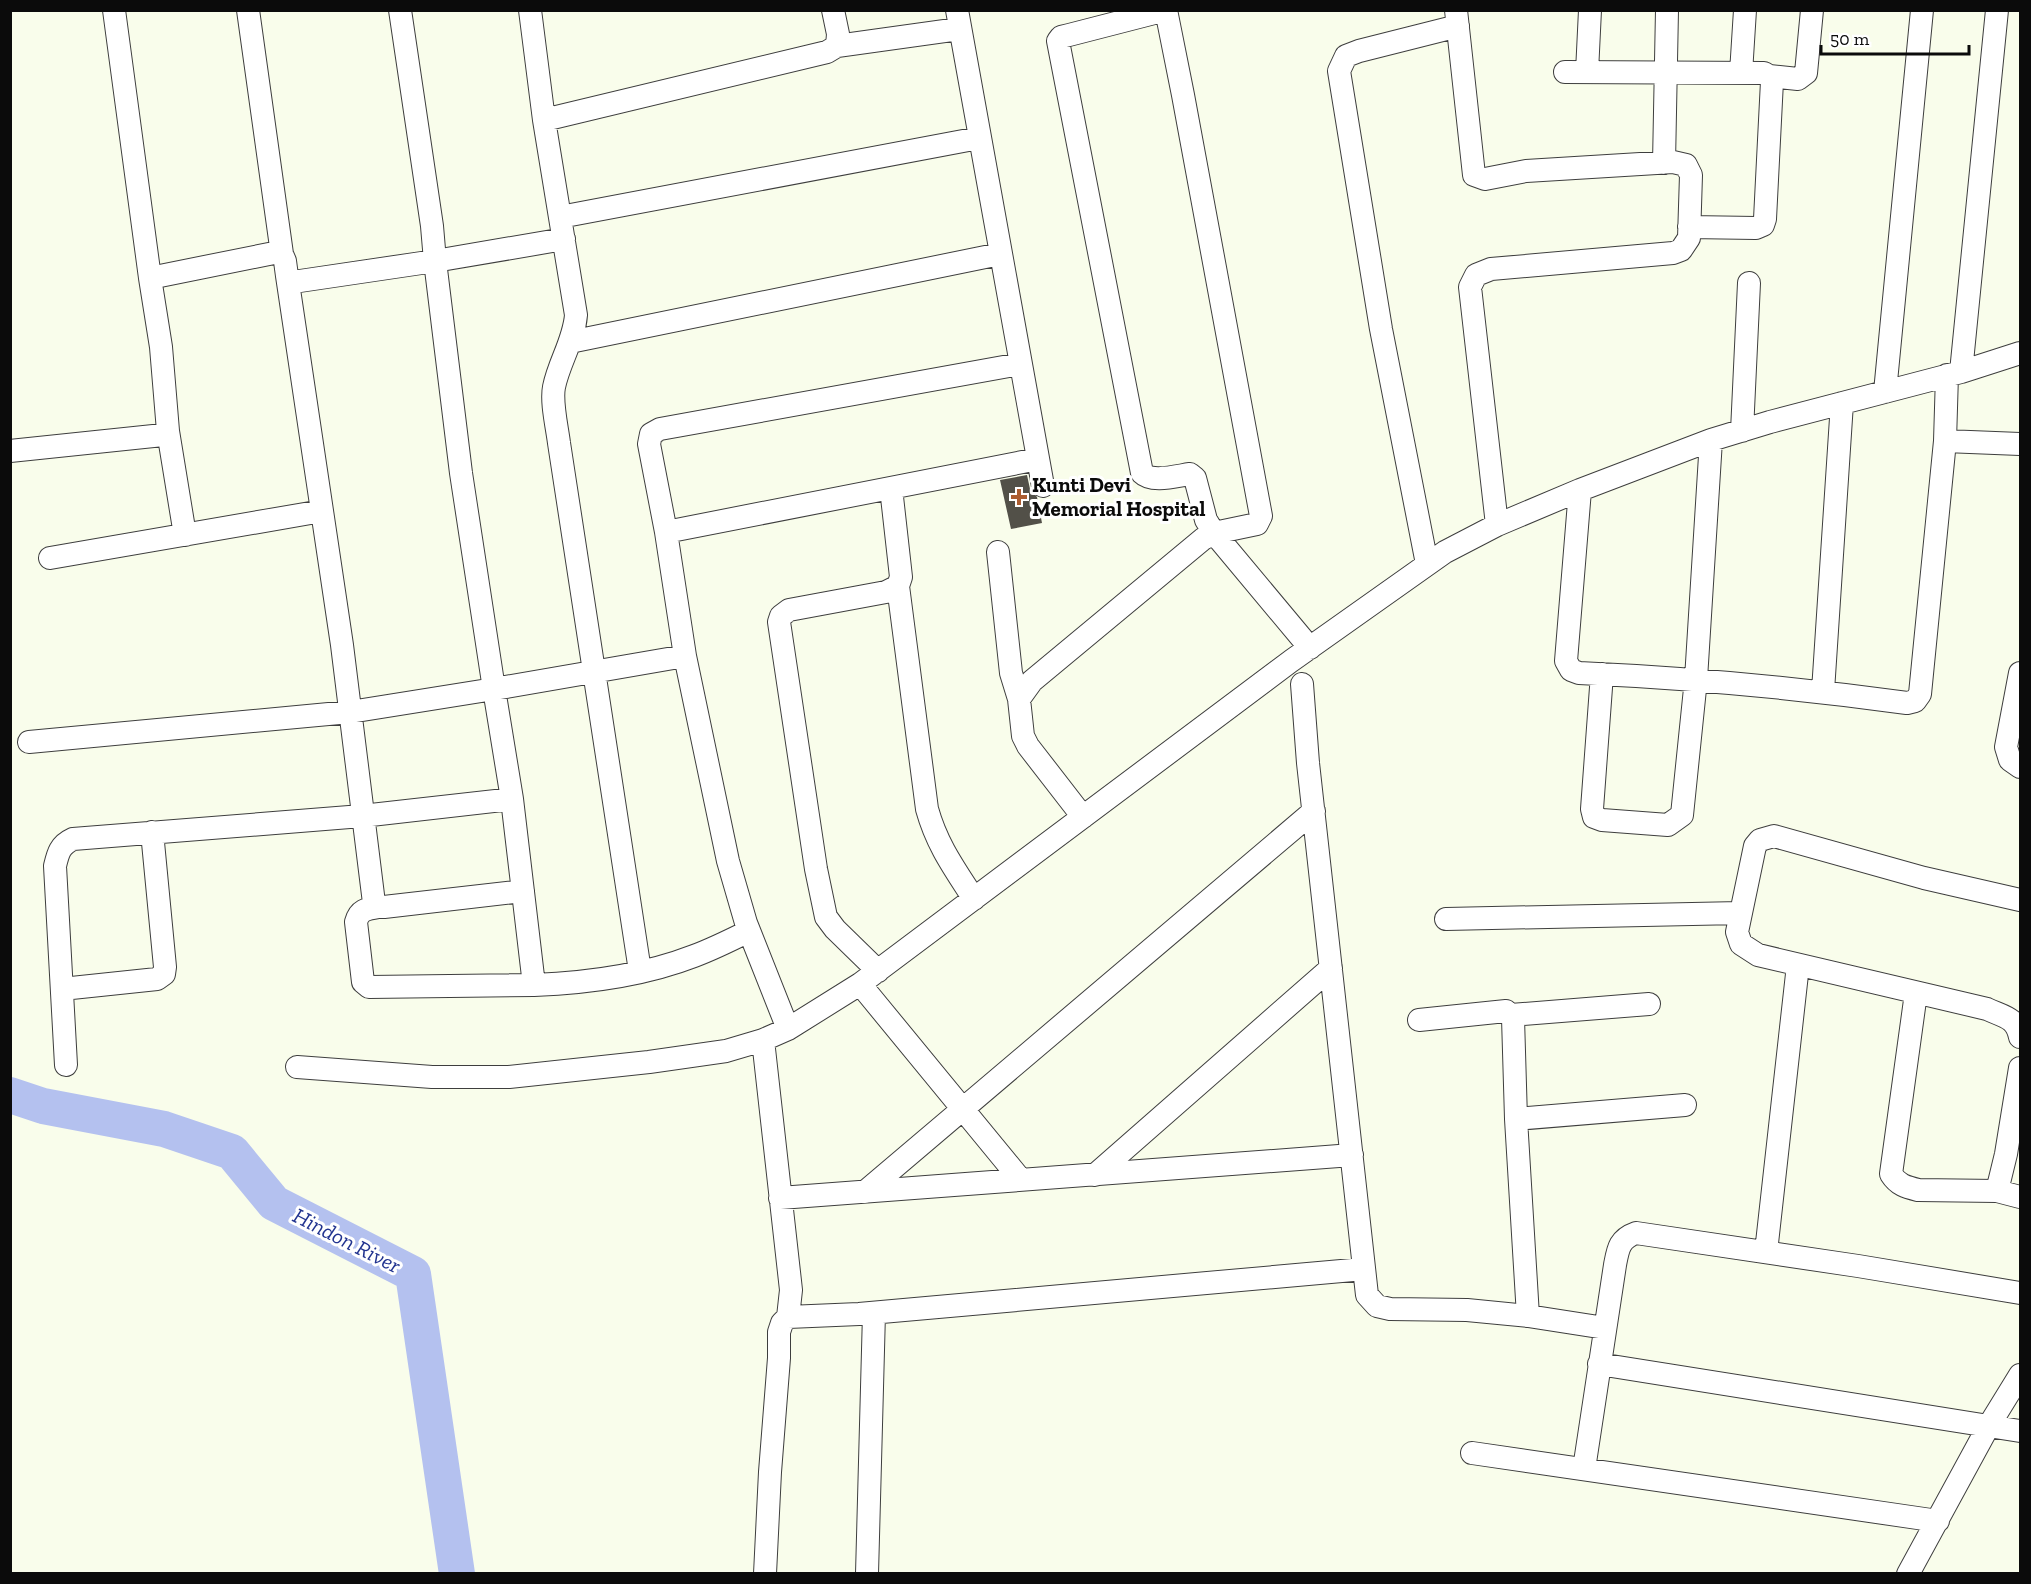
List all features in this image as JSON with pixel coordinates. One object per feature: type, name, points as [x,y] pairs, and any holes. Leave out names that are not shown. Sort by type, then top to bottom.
[{"type":"street","points":[[114,10],[161,347],[168,431],[185,535]]},
{"type":"street","points":[[248,10],[282,254],[285,261],[322,511],[374,903],[378,907]]},
{"type":"street","points":[[400,10],[432,226],[462,473],[512,799],[534,985]]},
{"type":"street","points":[[530,10],[544,120],[576,315],[575,330],[558,370],[553,391],[559,444],[640,971]]},
{"type":"street","points":[[833,10],[838,34],[837,46]]},
{"type":"street","points":[[1019,699],[1032,681],[1189,550],[1214,533],[1257,524],[1261,516],[1184,95],[1166,10],[1061,37],[1058,41],[1142,473],[1152,478],[1190,474],[1195,478],[1206,520],[1214,533],[1310,648]]},
{"type":"street","points":[[1590,10],[1576,72],[1764,73],[1769,76],[1798,79],[1806,73],[1812,10]]},
{"type":"street","points":[[1664,163],[1667,10]]},
{"type":"street","points":[[1741,73],[1745,10]]},
{"type":"street","points":[[1885,392],[1922,10]]},
{"type":"street","points":[[1580,490],[1566,661],[1571,670],[1579,673],[1696,679],[1823,691],[1907,703],[1915,701],[1920,694],[1945,441],[1997,10]]},
{"type":"street","points":[[1427,564],[1381,329],[1340,71],[1346,56],[1457,19],[1474,175],[1485,179],[1526,171],[1672,162],[1686,165],[1691,175],[1689,238],[1681,250],[1673,253],[1491,269],[1476,275],[1470,287],[1497,525]]},
{"type":"street","points":[[544,120],[827,52],[837,46],[958,20],[1043,486]]},
{"type":"street","points":[[1689,227],[1756,228],[1763,225],[1766,219],[1772,81],[1769,76]]},
{"type":"street","points":[[560,217],[979,138]]},
{"type":"street","points":[[287,276],[293,282],[301,282],[564,239]]},
{"type":"street","points":[[150,278],[274,253],[282,254]]},
{"type":"street","points":[[570,342],[1000,254]]},
{"type":"street","points":[[1742,431],[1749,283]]},
{"type":"street","points":[[297,1067],[432,1077],[508,1077],[715,1053],[763,1040],[788,1029],[869,977],[1310,648],[1444,552],[1497,525],[1580,490],[1711,440],[1954,374],[2020,353]]},
{"type":"street","points":[[788,1029],[749,931],[728,861],[685,657],[666,532],[649,444],[651,434],[660,429],[1020,364]]},
{"type":"street","points":[[1823,691],[1842,403]]},
{"type":"street","points":[[10,451],[163,435],[168,431]]},
{"type":"street","points":[[1602,674],[1592,809],[1594,817],[1602,820],[1668,825],[1682,815],[1696,679],[1711,440]]},
{"type":"street","points":[[1945,441],[2020,444]]},
{"type":"street","points":[[666,532],[1038,459]]},
{"type":"street","points":[[891,488],[901,577],[898,586],[927,809],[941,849],[974,899]]},
{"type":"street","points":[[50,558],[322,511]]},
{"type":"street","points":[[998,552],[1011,673],[1019,699],[1023,736],[1028,746],[1083,817]]},
{"type":"street","points":[[898,586],[886,592],[789,610],[781,616],[779,622],[816,869],[826,917],[963,1110],[1021,1180]]},
{"type":"street","points":[[29,742],[350,712],[685,657]]},
{"type":"street","points":[[2020,673],[2006,747],[2010,760],[2020,767]]},
{"type":"street","points":[[1302,684],[1367,1294],[1377,1306],[1390,1309],[1467,1310],[1528,1316],[1605,1328]]},
{"type":"street","points":[[66,1065],[55,866],[58,851],[65,842],[73,839],[152,832],[362,816],[512,799]]},
{"type":"street","points":[[865,1192],[1314,812]]},
{"type":"street","points":[[62,989],[157,979],[164,974],[152,832]]},
{"type":"street","points":[[2020,900],[1924,878],[1774,836],[1760,840],[1755,846],[1737,932],[1741,944],[1758,956],[1987,1009],[2010,1019],[2018,1026],[2020,1037]]},
{"type":"street","points":[[523,891],[378,907],[362,911],[356,922],[363,982],[369,987],[570,984],[640,971],[694,957],[749,931]]},
{"type":"street","points":[[1446,919],[1740,913]]},
{"type":"street","points":[[1766,1252],[1798,965]]},
{"type":"street","points":[[1095,1175],[1331,968]]},
{"type":"street","points":[[1916,993],[1891,1174],[1896,1182],[1918,1190],[1997,1191],[2020,1197]]},
{"type":"street","points":[[1419,1020],[1506,1011],[1511,1015],[1649,1004]]},
{"type":"street","points":[[1511,1015],[1528,1316]]},
{"type":"street","points":[[763,1040],[791,1290],[788,1317],[782,1323],[779,1332],[765,1574]]},
{"type":"street","points":[[1997,1191],[2006,1154],[2020,1068]]},
{"type":"street","points":[[1516,1119],[1685,1105]]},
{"type":"street","points":[[780,1198],[1352,1155]]},
{"type":"street","points":[[1584,1469],[1619,1243],[1629,1235],[1635,1233],[1766,1252],[2020,1293]]},
{"type":"street","points":[[788,1317],[874,1313],[1364,1269]]},
{"type":"street","points":[[867,1574],[874,1313]]},
{"type":"street","points":[[1599,1364],[2020,1431]]},
{"type":"street","points":[[1908,1574],[1988,1427],[2020,1375]]},
{"type":"street","points":[[1472,1453],[1938,1521]]},
{"type":"building","points":[[1027,475],[1030,489],[1037,497],[1042,523],[1011,529],[1000,480]]},
{"type":"waterway","name":"Hindon River","points":[[10,1095],[43,1106],[164,1129],[232,1152],[274,1203],[413,1274],[457,1574]]},
{"type":"place","name":"Kunti Devi Memorial Hospital","points":[[1019,497]]}]
